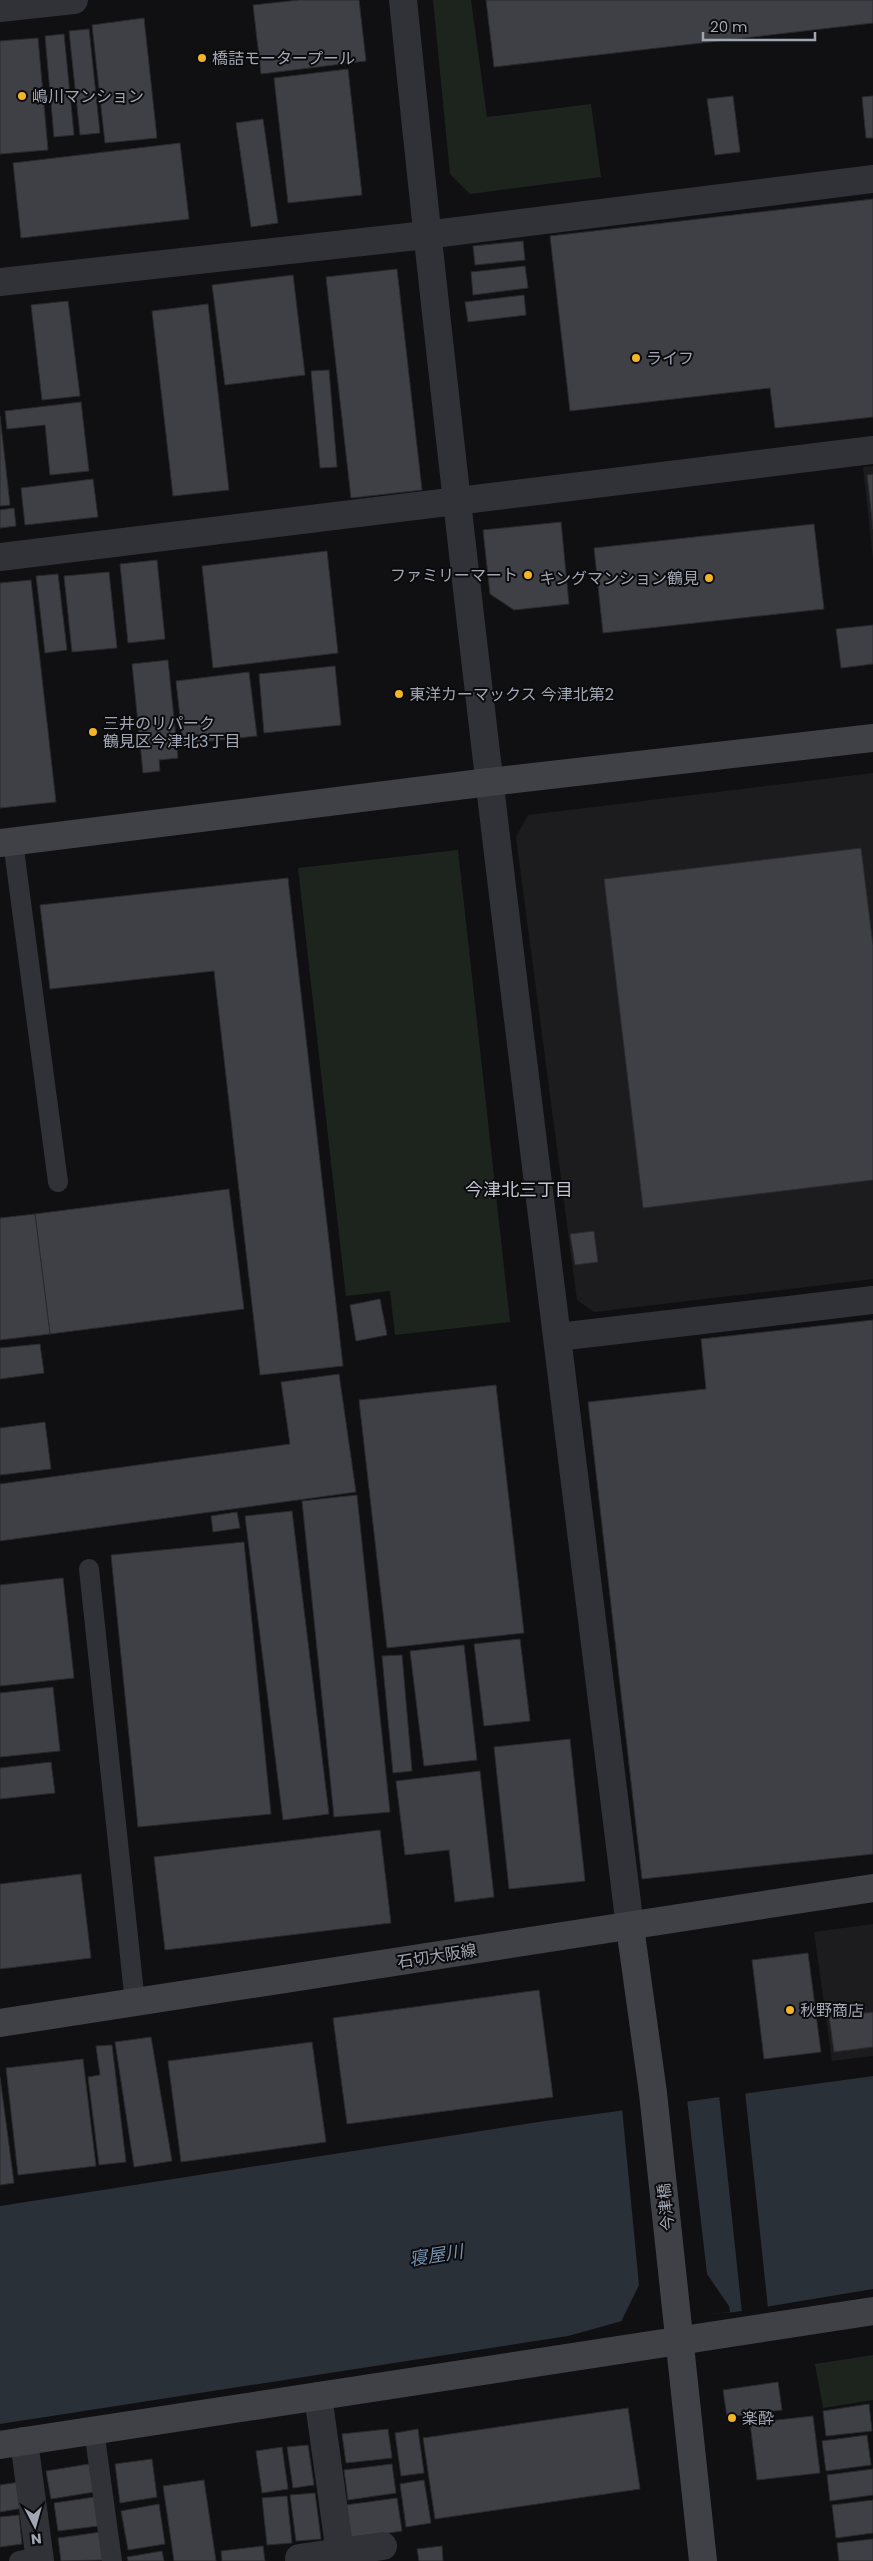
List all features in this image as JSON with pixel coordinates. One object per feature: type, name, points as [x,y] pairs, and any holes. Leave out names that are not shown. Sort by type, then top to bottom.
[{"type":"street","points":[[0,8],[74,0]]},
{"type":"street","points":[[402,0],[426,235],[489,782],[630,1927]]},
{"type":"street","points":[[0,282],[426,235],[873,179]]},
{"type":"street","points":[[0,558],[873,450]]},
{"type":"street","points":[[6,842],[489,782],[873,738]]},
{"type":"street","points":[[558,1337],[873,1300]]},
{"type":"street","name":"石切大阪線","points":[[0,2023],[873,1888]]},
{"type":"street","name":"今津橋","points":[[630,1927],[653,2093],[703,2561]]},
{"type":"street","points":[[33,2560],[12,2443],[318,2396],[679,2331],[873,2311]]},
{"type":"street","points":[[318,2396],[340,2552]]},
{"type":"street","points":[[299,2558],[383,2546]]},
{"type":"lane","points":[[6,842],[58,1182]]},
{"type":"lane","points":[[89,1569],[135,2003]]},
{"type":"lane","points":[[94,2430],[112,2561]]},
{"type":"shaded area","points":[[433,0],[471,0],[487,117],[591,104],[601,177],[470,194],[450,174]]},
{"type":"shaded area","points":[[873,466],[873,559],[863,467]]},
{"type":"shaded area","points":[[873,773],[873,1279],[594,1312],[577,1300],[516,837],[528,815]]},
{"type":"shaded area","points":[[458,850],[510,1322],[395,1335],[390,1291],[346,1296],[298,868]]},
{"type":"shaded area","points":[[873,1924],[873,2056],[832,2061],[814,1932]]},
{"type":"shaded area","points":[[873,2355],[873,2400],[823,2408],[815,2364]]},
{"type":"water","name":"寝屋川","points":[[873,2076],[873,2289],[735,2312],[622,2321],[568,2336],[0,2424],[0,2206],[545,2121]]},
{"type":"pier","points":[[745,2091],[768,2308],[742,2313],[719,2095]]},
{"type":"pier","points":[[687,2099],[707,2274],[729,2306],[730,2312],[620,2324],[639,2285],[622,2108]]},
{"type":"building","points":[[299,0],[359,0],[366,61],[261,74],[253,5]]},
{"type":"building","points":[[486,0],[873,0],[873,23],[494,67]]},
{"type":"building","points":[[144,18],[157,138],[105,143],[92,25]]},
{"type":"building","points":[[89,29],[100,133],[80,135],[69,31]]},
{"type":"building","points":[[64,34],[74,135],[54,137],[45,36]]},
{"type":"building","name":"嶋川マンション","points":[[38,38],[48,150],[0,154],[0,41]]},
{"type":"building","points":[[348,69],[362,195],[288,203],[274,78]]},
{"type":"building","points":[[733,96],[740,152],[715,155],[707,99]]},
{"type":"building","points":[[873,96],[873,138],[866,138],[862,97]]},
{"type":"building","points":[[263,119],[278,223],[251,227],[236,123]]},
{"type":"building","points":[[180,143],[189,219],[21,238],[13,163]]},
{"type":"building","points":[[873,199],[873,417],[775,428],[770,388],[570,411],[550,236]]},
{"type":"building","points":[[523,241],[525,260],[475,265],[473,246]]},
{"type":"building","points":[[525,266],[528,288],[473,295],[471,272]]},
{"type":"building","points":[[397,269],[422,490],[351,498],[326,277]]},
{"type":"building","points":[[293,275],[305,375],[225,385],[212,285]]},
{"type":"building","points":[[524,295],[526,315],[468,322],[465,302]]},
{"type":"building","points":[[68,301],[80,396],[42,400],[31,305]]},
{"type":"building","points":[[208,304],[229,490],[173,496],[152,311]]},
{"type":"building","points":[[329,370],[337,467],[320,468],[311,371]]},
{"type":"building","points":[[81,402],[89,471],[50,475],[45,425],[7,429],[5,411]]},
{"type":"building","points":[[0,416],[10,505],[0,506]]},
{"type":"building","points":[[873,474],[873,529],[867,475]]},
{"type":"building","points":[[93,479],[98,517],[25,525],[21,488]]},
{"type":"building","points":[[14,508],[16,526],[0,528],[0,510]]},
{"type":"building","points":[[561,522],[569,604],[514,610],[490,594],[483,530]]},
{"type":"building","name":"キングマンション鶴見","points":[[814,524],[824,609],[603,633],[594,548]]},
{"type":"building","points":[[327,551],[338,653],[213,668],[202,566]]},
{"type":"building","points":[[157,560],[165,639],[128,643],[120,564]]},
{"type":"building","points":[[109,572],[117,648],[72,652],[64,576]]},
{"type":"building","points":[[58,574],[67,650],[45,653],[36,576]]},
{"type":"building","points":[[31,580],[56,802],[0,808],[0,583]]},
{"type":"building","points":[[873,625],[873,664],[841,668],[836,629]]},
{"type":"building","points":[[168,660],[178,758],[159,760],[160,771],[143,773],[132,664]]},
{"type":"building","points":[[335,666],[341,725],[264,733],[259,674]]},
{"type":"building","points":[[249,672],[257,736],[183,744],[176,681]]},
{"type":"building","points":[[861,848],[873,945],[873,1180],[643,1208],[604,879]]},
{"type":"building","points":[[288,878],[343,1366],[260,1375],[214,971],[50,989],[40,905]]},
{"type":"building","points":[[229,1189],[244,1309],[50,1334],[35,1214]]},
{"type":"building","points":[[35,1214],[50,1334],[0,1340],[0,1218]]},
{"type":"building","points":[[594,1231],[598,1262],[575,1265],[570,1234]]},
{"type":"building","points":[[380,1299],[387,1335],[356,1341],[350,1305]]},
{"type":"building","points":[[873,1320],[873,1854],[642,1879],[588,1402],[706,1389],[701,1339]]},
{"type":"building","points":[[40,1344],[44,1373],[0,1379],[0,1348]]},
{"type":"building","points":[[339,1374],[356,1492],[0,1541],[0,1484],[290,1444],[281,1382]]},
{"type":"building","points":[[496,1385],[524,1633],[387,1648],[359,1400]]},
{"type":"building","points":[[45,1422],[51,1469],[0,1475],[0,1428]]},
{"type":"building","points":[[357,1495],[390,1812],[334,1817],[302,1501]]},
{"type":"building","points":[[292,1511],[329,1814],[283,1820],[245,1516]]},
{"type":"building","points":[[237,1512],[240,1528],[213,1532],[211,1516]]},
{"type":"building","points":[[244,1542],[271,1814],[138,1827],[111,1555]]},
{"type":"building","points":[[63,1578],[74,1678],[0,1686],[0,1585]]},
{"type":"building","points":[[520,1639],[530,1721],[484,1726],[474,1644]]},
{"type":"building","points":[[464,1645],[477,1760],[424,1766],[410,1651]]},
{"type":"building","points":[[402,1655],[412,1771],[393,1773],[382,1656]]},
{"type":"building","points":[[53,1687],[60,1751],[0,1757],[0,1693]]},
{"type":"building","points":[[570,1739],[585,1881],[509,1889],[494,1747]]},
{"type":"building","points":[[51,1762],[55,1793],[0,1799],[0,1768]]},
{"type":"building","points":[[480,1771],[494,1897],[455,1902],[449,1850],[405,1855],[396,1781]]},
{"type":"building","points":[[380,1830],[391,1923],[165,1950],[154,1857]]},
{"type":"building","points":[[81,1874],[91,1958],[0,1969],[0,1884]]},
{"type":"building","points":[[808,1953],[821,2052],[764,2059],[752,1960]]},
{"type":"building","points":[[539,1990],[553,2097],[347,2124],[333,2018]]},
{"type":"building","points":[[873,2012],[873,2047],[834,2052],[829,2017]]},
{"type":"building","points":[[151,2037],[172,2161],[134,2167],[115,2042]]},
{"type":"building","points":[[312,2042],[326,2142],[181,2162],[168,2061]]},
{"type":"building","points":[[112,2045],[126,2162],[99,2165],[88,2077],[100,2075],[96,2046]]},
{"type":"building","points":[[83,2059],[96,2166],[18,2175],[6,2068]]},
{"type":"building","points":[[0,2077],[14,2183],[0,2185]]},
{"type":"building","points":[[778,2382],[782,2410],[727,2417],[723,2390]]},
{"type":"building","points":[[869,2404],[872,2431],[826,2436],[823,2411]]},
{"type":"building","points":[[628,2408],[640,2489],[435,2519],[423,2438]]},
{"type":"building","points":[[813,2416],[820,2473],[757,2480],[750,2423]]},
{"type":"building","points":[[388,2429],[392,2458],[346,2463],[342,2434]]},
{"type":"building","points":[[418,2429],[424,2473],[401,2476],[395,2433]]},
{"type":"building","points":[[867,2435],[871,2465],[826,2471],[822,2441]]},
{"type":"building","points":[[308,2445],[314,2485],[293,2488],[287,2447]]},
{"type":"building","points":[[282,2447],[288,2489],[262,2493],[256,2451]]},
{"type":"building","points":[[152,2459],[157,2497],[120,2503],[115,2464]]},
{"type":"building","points":[[89,2464],[94,2492],[51,2499],[46,2471]]},
{"type":"building","points":[[392,2464],[396,2493],[348,2500],[344,2470]]},
{"type":"building","points":[[873,2469],[873,2495],[830,2501],[827,2475]]},
{"type":"building","points":[[204,2480],[216,2561],[174,2561],[163,2486]]},
{"type":"building","points":[[424,2480],[431,2523],[406,2527],[400,2484]]},
{"type":"building","points":[[20,2482],[23,2508],[0,2512],[0,2485]]},
{"type":"building","points":[[315,2493],[321,2539],[296,2541],[290,2495]]},
{"type":"building","points":[[287,2496],[292,2543],[267,2545],[262,2498]]},
{"type":"building","points":[[95,2497],[98,2526],[58,2531],[54,2503]]},
{"type":"building","points":[[397,2498],[402,2531],[351,2539],[346,2505]]},
{"type":"building","points":[[873,2500],[873,2533],[836,2538],[832,2505]]},
{"type":"building","points":[[159,2504],[165,2544],[128,2550],[121,2511]]},
{"type":"building","points":[[19,2515],[22,2544],[0,2547],[0,2517]]},
{"type":"building","points":[[101,2532],[104,2560],[61,2561],[58,2538]]},
{"type":"building","points":[[873,2539],[873,2561],[839,2561],[837,2543]]},
{"type":"building","points":[[263,2546],[265,2561],[222,2561],[221,2551]]},
{"type":"building","points":[[442,2546],[443,2561],[419,2561],[417,2549]]},
{"type":"building","points":[[162,2551],[164,2561],[128,2561],[127,2557]]},
{"type":"place","name":"橋詰モータープール","points":[[202,58]]},
{"type":"place","name":"嶋川マンション","points":[[22,96]]},
{"type":"place","name":"ライフ","points":[[636,358]]},
{"type":"place","name":"ファミリーマート","points":[[528,575]]},
{"type":"place","name":"キングマンション鶴見","points":[[709,578]]},
{"type":"place","name":"東洋カーマックス 今津北第2","points":[[399,694]]},
{"type":"place","name":"三井のリパーク 鶴見区今津北3丁目","points":[[93,732]]},
{"type":"place","name":"秋野商店","points":[[790,2010]]},
{"type":"place","name":"楽酔","points":[[732,2418]]},
{"type":"district","name":"今津北三丁目","points":[[519,1189]]}]
